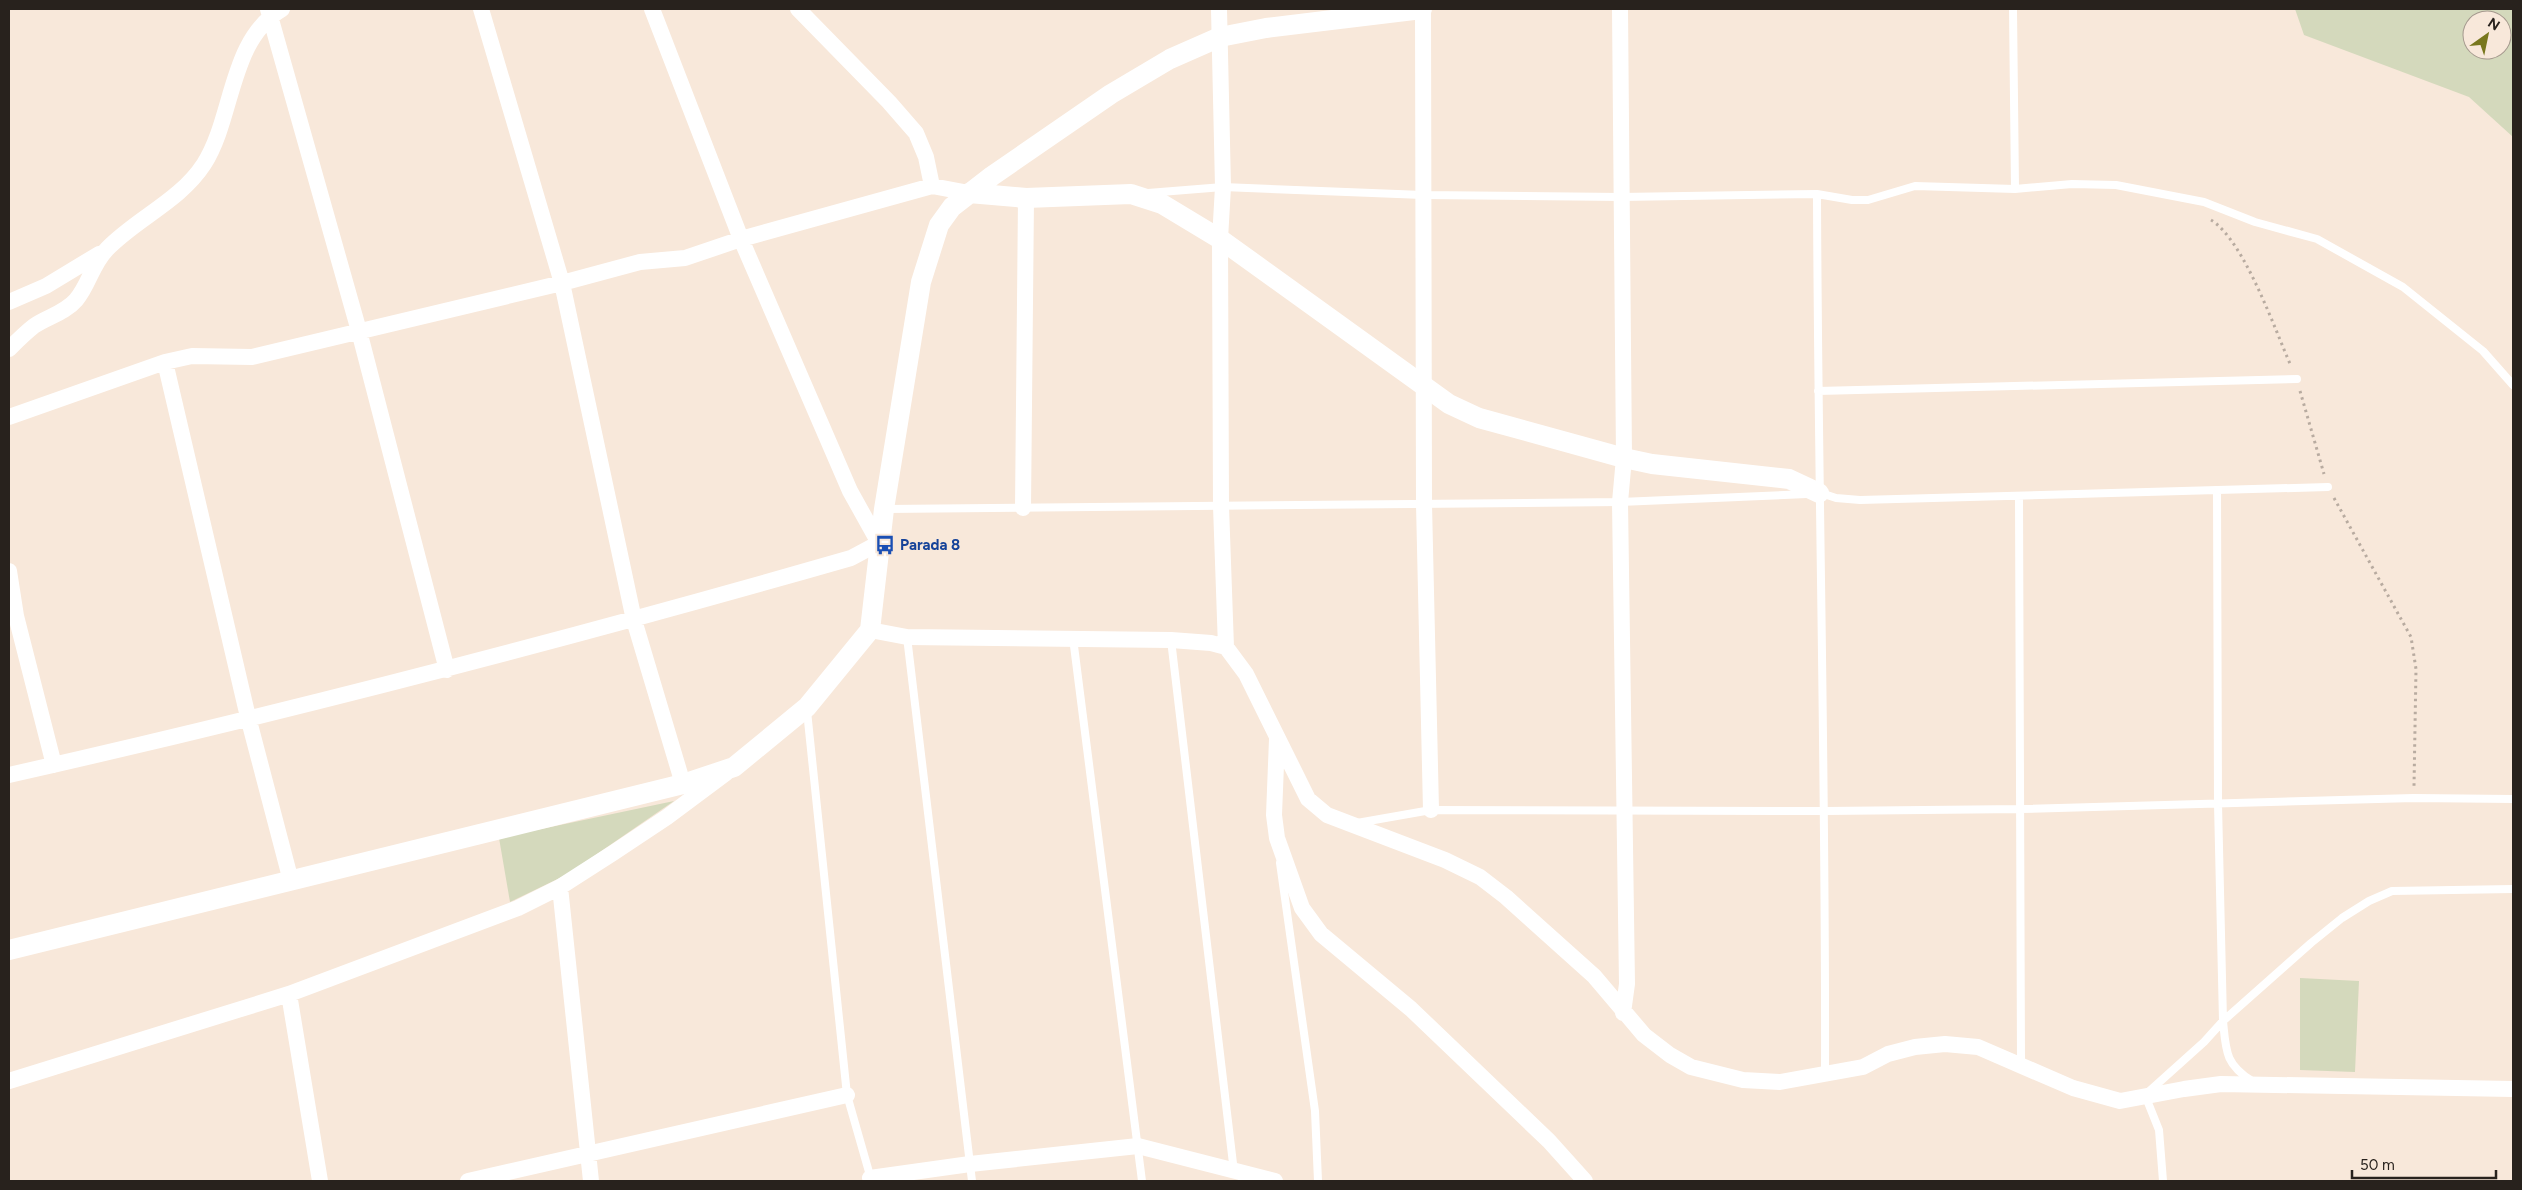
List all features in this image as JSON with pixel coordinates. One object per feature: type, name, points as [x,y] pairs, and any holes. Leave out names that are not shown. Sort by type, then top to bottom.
[{"type":"street","points":[[481,9],[562,283],[634,620],[683,784]]},
{"type":"street","points":[[652,9],[741,239],[850,491],[879,543]]},
{"type":"street","points":[[798,9],[889,102],[916,133],[926,157],[932,186]]},
{"type":"street","points":[[1218,9],[1223,187],[1220,240],[1221,506],[1226,647],[1246,674],[1308,799],[1327,815],[1349,825],[1445,860],[1480,877],[1506,897],[1594,976],[1623,1013],[1644,1035],[1691,1068],[1713,1074],[1743,1080],[1780,1082],[1863,1067],[1888,1054],[1915,1047],[1945,1044],[1978,1047],[2098,1097],[2120,1101],[2145,1095],[2221,1084],[2513,1089]]},
{"type":"street","points":[[9,1081],[289,994],[518,908],[560,887],[667,817],[734,767],[807,707],[870,630],[879,543],[921,282],[939,225],[952,207],[1112,94],[1170,59],[1220,37],[1266,28],[1422,9],[1424,504],[1431,810]]},
{"type":"street","points":[[1620,9],[1620,197],[1624,458],[1620,502],[1628,984],[1623,1013]]},
{"type":"street","points":[[9,302],[27,296],[107,248],[174,196],[195,176],[205,163],[234,80],[250,44],[273,11]]},
{"type":"street","points":[[273,11],[359,330],[447,670]]},
{"type":"street","points":[[9,418],[165,362],[192,356],[252,357],[562,283],[640,262],[685,258],[741,239],[932,186],[970,193],[1026,198],[1131,194],[1162,204],[1220,240],[1425,388],[1449,404],[1479,418],[1624,458],[1652,464],[1789,479],[1819,493]]},
{"type":"street","points":[[1023,508],[1026,198]]},
{"type":"street","points":[[9,349],[35,326],[75,302],[89,274],[107,248]]},
{"type":"street","points":[[66,274],[76,278],[80,284],[81,293]]},
{"type":"street","points":[[165,362],[248,717],[292,881]]},
{"type":"street","points":[[9,775],[447,670],[634,620],[851,558],[879,543]]},
{"type":"street","points":[[9,571],[13,617],[54,765]]},
{"type":"street","points":[[870,630],[907,637],[1170,640],[1211,643],[1226,647]]},
{"type":"street","points":[[1277,738],[1274,815],[1277,838],[1302,908],[1321,934],[1411,1009],[1549,1141],[1585,1181]]},
{"type":"street","points":[[9,950],[683,784],[734,767]]},
{"type":"street","points":[[560,887],[591,1181]]},
{"type":"street","points":[[289,994],[320,1181]]},
{"type":"street","points":[[468,1181],[846,1095]]},
{"type":"street","points":[[871,1179],[970,1164],[1138,1146],[1275,1181]]},
{"type":"lane","points":[[2013,9],[2015,189]]},
{"type":"lane","points":[[1131,194],[1223,187],[1423,195],[1620,197],[1817,194],[1852,200],[1868,200],[1915,186],[2015,189],[2072,184],[2116,185],[2155,191],[2204,202],[2255,222],[2317,239],[2403,287],[2483,351],[2513,385]]},
{"type":"lane","points":[[1817,194],[1819,493],[1826,811],[1826,1075]]},
{"type":"lane","points":[[1818,391],[2297,379]]},
{"type":"lane","points":[[884,509],[1620,502],[1819,493],[1836,498],[1860,500],[2328,487]]},
{"type":"lane","points":[[2217,490],[2218,804],[2223,1021],[2227,1056],[2236,1072],[2256,1084]]},
{"type":"lane","points":[[2019,497],[2021,1065]]},
{"type":"lane","points":[[907,637],[972,1181]]},
{"type":"lane","points":[[1074,638],[1142,1181]]},
{"type":"lane","points":[[1170,640],[1234,1172]]},
{"type":"lane","points":[[807,707],[846,1095],[871,1179]]},
{"type":"lane","points":[[1349,825],[1380,817],[1431,810],[1624,812],[1826,811],[2021,809],[2414,798],[2513,800]]},
{"type":"lane","points":[[1277,838],[1315,1111],[1318,1181]]},
{"type":"lane","points":[[2163,1181],[2159,1130],[2145,1095],[2204,1042],[2223,1021],[2311,943],[2342,918],[2369,901],[2392,892],[2513,889]]},
{"type":"green space","points":[[2295,9],[2513,9],[2513,137],[2469,97],[2304,35]]},
{"type":"green space","points":[[674,801],[568,874],[510,902],[499,838]]},
{"type":"green space","points":[[2300,978],[2359,981],[2355,1072],[2300,1070]]},
{"type":"place","name":"Parada 8","points":[[885,545]]}]
